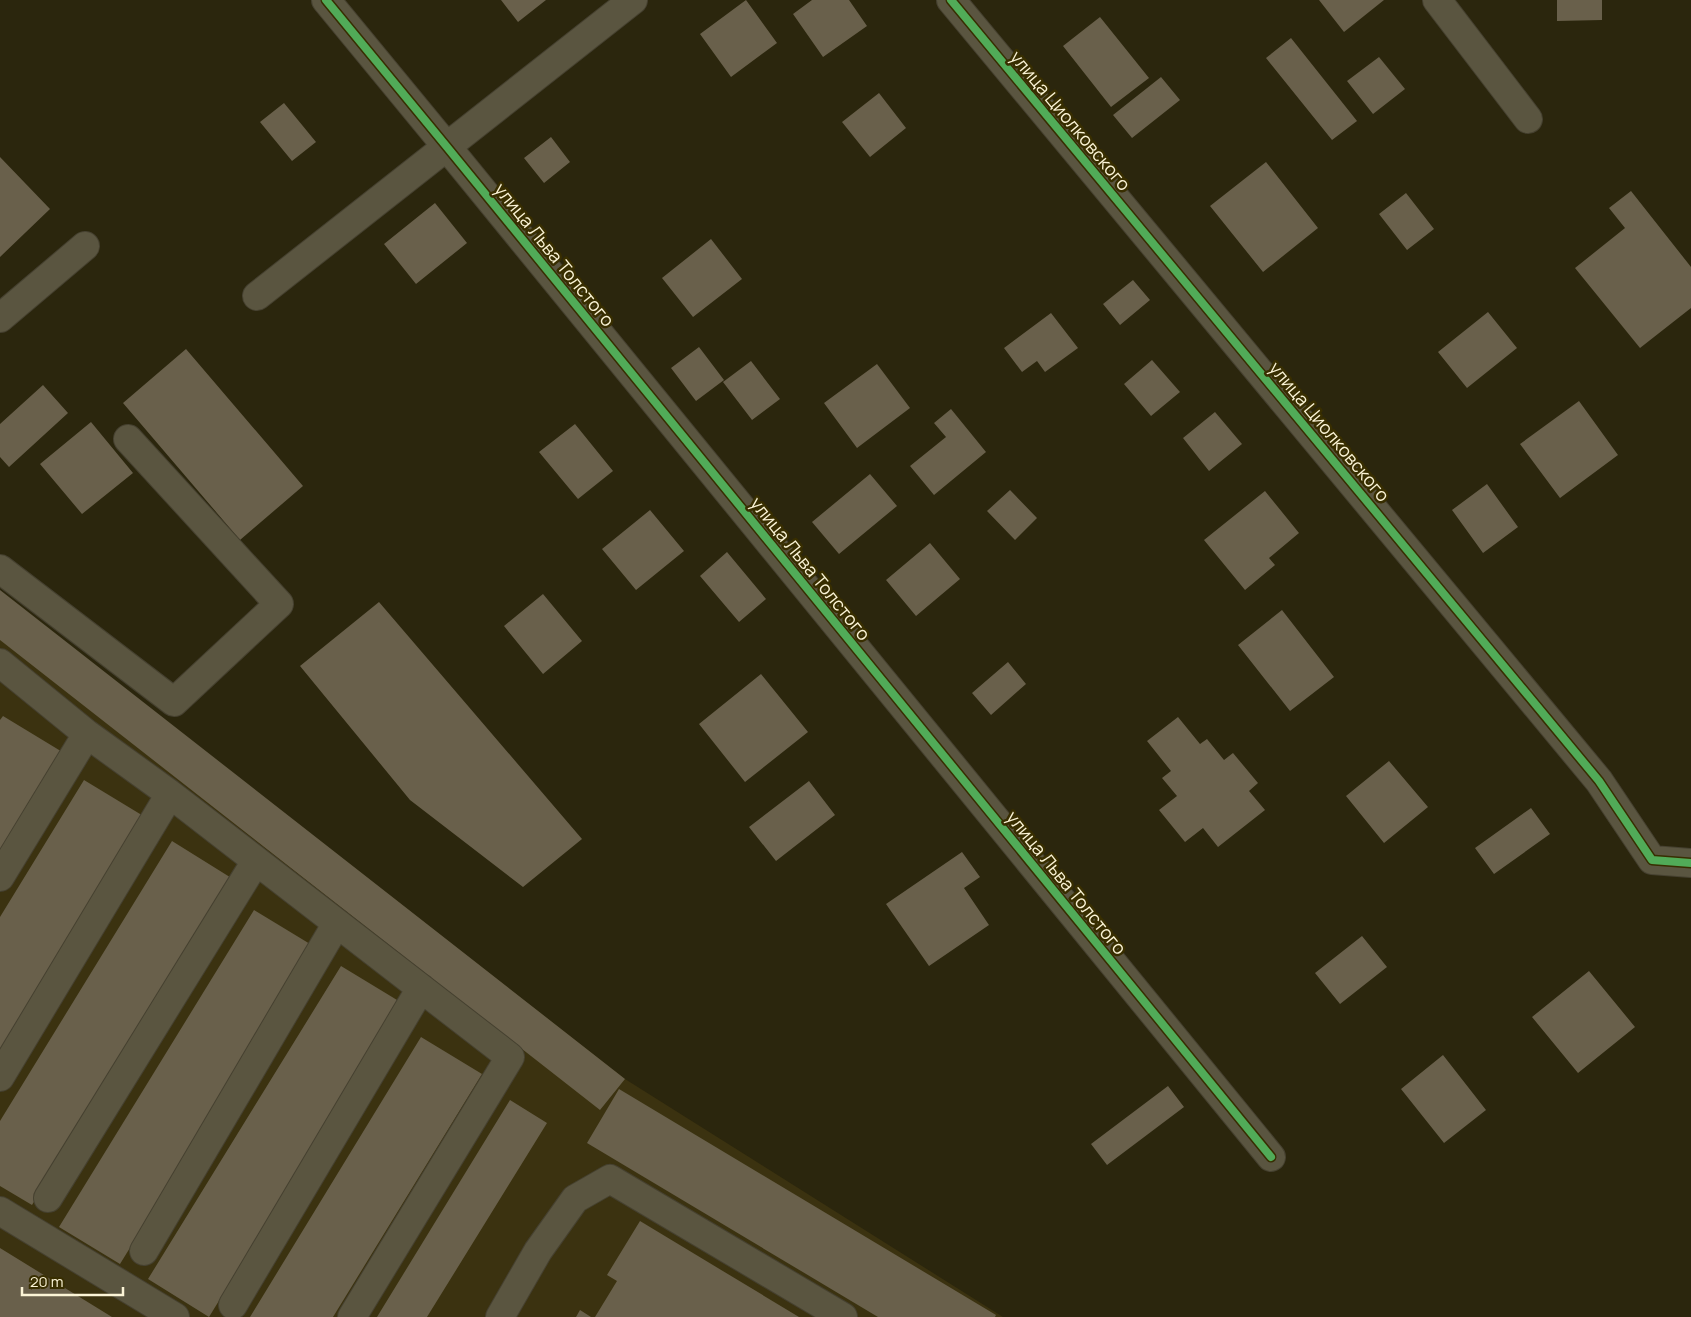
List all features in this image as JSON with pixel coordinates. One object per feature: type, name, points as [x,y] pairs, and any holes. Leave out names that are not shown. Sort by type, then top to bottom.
[{"type":"street","name":"улица Льва Толстого","points":[[326,0],[1270,1157]]},
{"type":"street","points":[[257,296],[633,0]]},
{"type":"street","name":"улица Циолковского","points":[[951,0],[1599,781],[1652,860],[1691,863]]},
{"type":"street","points":[[1437,0],[1528,119]]},
{"type":"street","points":[[0,318],[85,246]]},
{"type":"street","points":[[0,569],[174,702],[279,604],[128,439]]},
{"type":"street","points":[[1,667],[170,794],[510,1057],[352,1317]]},
{"type":"street","points":[[0,877],[88,734]]},
{"type":"street","points":[[0,1077],[170,794]]},
{"type":"street","points":[[48,1198],[256,861]]},
{"type":"street","points":[[144,1250],[337,923]]},
{"type":"street","points":[[233,1306],[421,988]]},
{"type":"street","points":[[500,1317],[538,1251],[575,1199],[610,1179],[844,1317]]},
{"type":"street","points":[[0,1211],[175,1317]]},
{"type":"shaded area","points":[[0,591],[625,1079],[1003,1317],[0,1317]]},
{"type":"building","points":[[501,0],[546,0],[518,22]]},
{"type":"building","points":[[746,0],[777,43],[731,77],[700,34]]},
{"type":"building","points":[[812,0],[849,0],[867,26],[823,57],[793,14]]},
{"type":"building","points":[[1319,0],[1384,0],[1344,32]]},
{"type":"building","points":[[1557,0],[1602,0],[1602,20],[1557,21]]},
{"type":"building","points":[[1100,17],[1149,78],[1111,107],[1063,46]]},
{"type":"building","points":[[1291,38],[1357,121],[1332,140],[1266,58]]},
{"type":"building","points":[[1379,57],[1405,89],[1373,114],[1347,81]]},
{"type":"building","points":[[1161,77],[1180,100],[1132,138],[1113,115]]},
{"type":"building","points":[[879,93],[906,128],[870,157],[842,122]]},
{"type":"building","points":[[284,103],[316,142],[292,161],[260,122]]},
{"type":"building","points":[[551,137],[570,162],[544,183],[524,158]]},
{"type":"building","points":[[0,157],[50,209],[0,257]]},
{"type":"building","points":[[1266,162],[1318,228],[1263,272],[1210,206]]},
{"type":"building","points":[[1631,191],[1691,267],[1691,308],[1640,348],[1575,268],[1625,228],[1609,208]]},
{"type":"building","points":[[1406,193],[1434,229],[1407,250],[1379,214]]},
{"type":"building","points":[[435,203],[467,243],[416,284],[384,244]]},
{"type":"building","points":[[711,239],[742,279],[693,317],[662,278]]},
{"type":"building","points":[[1133,280],[1150,300],[1120,325],[1103,304]]},
{"type":"building","points":[[1488,312],[1517,348],[1467,388],[1438,352]]},
{"type":"building","points":[[1051,313],[1078,348],[1045,372],[1037,361],[1022,372],[1004,348]]},
{"type":"building","points":[[699,347],[724,380],[696,401],[671,368]]},
{"type":"building","points":[[186,349],[303,486],[240,540],[123,403]]},
{"type":"building","points":[[1152,360],[1180,392],[1151,416],[1124,384]]},
{"type":"building","points":[[751,361],[780,399],[752,420],[723,382]]},
{"type":"building","points":[[877,364],[910,408],[857,448],[824,403]]},
{"type":"building","points":[[43,385],[68,413],[9,467],[0,457],[0,424]]},
{"type":"building","points":[[1579,401],[1618,455],[1560,498],[1520,444]]},
{"type":"building","points":[[951,409],[986,452],[934,495],[910,466],[946,437],[934,423]]},
{"type":"building","points":[[1215,412],[1242,444],[1209,471],[1183,438]]},
{"type":"building","points":[[91,422],[133,473],[82,514],[40,464]]},
{"type":"building","points":[[575,424],[613,471],[578,499],[539,452]]},
{"type":"building","points":[[870,474],[897,506],[839,554],[812,522]]},
{"type":"building","points":[[1487,484],[1518,527],[1483,553],[1452,510]]},
{"type":"building","points":[[1010,490],[1037,518],[1015,540],[987,511]]},
{"type":"building","points":[[1265,491],[1299,533],[1269,558],[1275,565],[1245,590],[1204,540]]},
{"type":"building","points":[[650,510],[684,551],[636,590],[602,549]]},
{"type":"building","points":[[930,543],[960,579],[916,616],[886,580]]},
{"type":"building","points":[[727,552],[766,599],[739,622],[700,576]]},
{"type":"building","points":[[0,590],[625,1079],[600,1110],[0,640]]},
{"type":"building","points":[[543,594],[582,641],[543,674],[504,626]]},
{"type":"building","points":[[379,602],[582,839],[523,887],[410,800],[300,666]]},
{"type":"building","points":[[1282,610],[1334,677],[1290,711],[1238,645]]},
{"type":"building","points":[[1008,662],[1026,684],[991,715],[972,693]]},
{"type":"building","points":[[761,674],[808,732],[745,782],[699,724]]},
{"type":"building","points":[[3,716],[64,753],[0,857],[0,720]]},
{"type":"building","points":[[1178,717],[1200,744],[1207,739],[1224,760],[1233,753],[1258,783],[1249,791],[1265,810],[1218,847],[1203,828],[1185,842],[1159,810],[1177,796],[1162,778],[1171,771],[1147,741]]},
{"type":"building","points":[[1389,761],[1428,807],[1384,843],[1346,796]]},
{"type":"building","points":[[84,780],[145,817],[0,1053],[0,917]]},
{"type":"building","points":[[809,781],[835,815],[776,861],[749,827]]},
{"type":"building","points":[[1531,808],[1550,834],[1494,874],[1475,848]]},
{"type":"building","points":[[172,841],[233,879],[32,1205],[0,1186],[0,1121]]},
{"type":"building","points":[[962,852],[980,877],[964,888],[989,925],[929,966],[886,904]]},
{"type":"building","points":[[254,910],[315,947],[120,1264],[59,1227]]},
{"type":"building","points":[[1362,936],[1387,967],[1340,1004],[1315,973]]},
{"type":"building","points":[[341,966],[402,1003],[209,1317],[148,1279]]},
{"type":"building","points":[[1589,971],[1635,1027],[1578,1073],[1532,1017]]},
{"type":"building","points":[[421,1037],[482,1074],[333,1317],[250,1317]]},
{"type":"building","points":[[1443,1055],[1486,1110],[1444,1143],[1401,1089]]},
{"type":"building","points":[[1168,1086],[1184,1107],[1107,1165],[1091,1144]]},
{"type":"building","points":[[619,1089],[996,1315],[995,1317],[878,1317],[587,1143]]},
{"type":"building","points":[[510,1100],[547,1123],[427,1317],[377,1317]]},
{"type":"building","points":[[640,1221],[799,1317],[595,1317],[617,1281],[607,1275]]},
{"type":"building","points":[[0,1248],[112,1317],[0,1317]]},
{"type":"building","points":[[580,1310],[591,1317],[576,1317]]},
{"type":"cycle path","points":[[326,0],[1271,1157]]},
{"type":"cycle path","points":[[951,0],[1599,781],[1652,860],[1691,863]]}]
